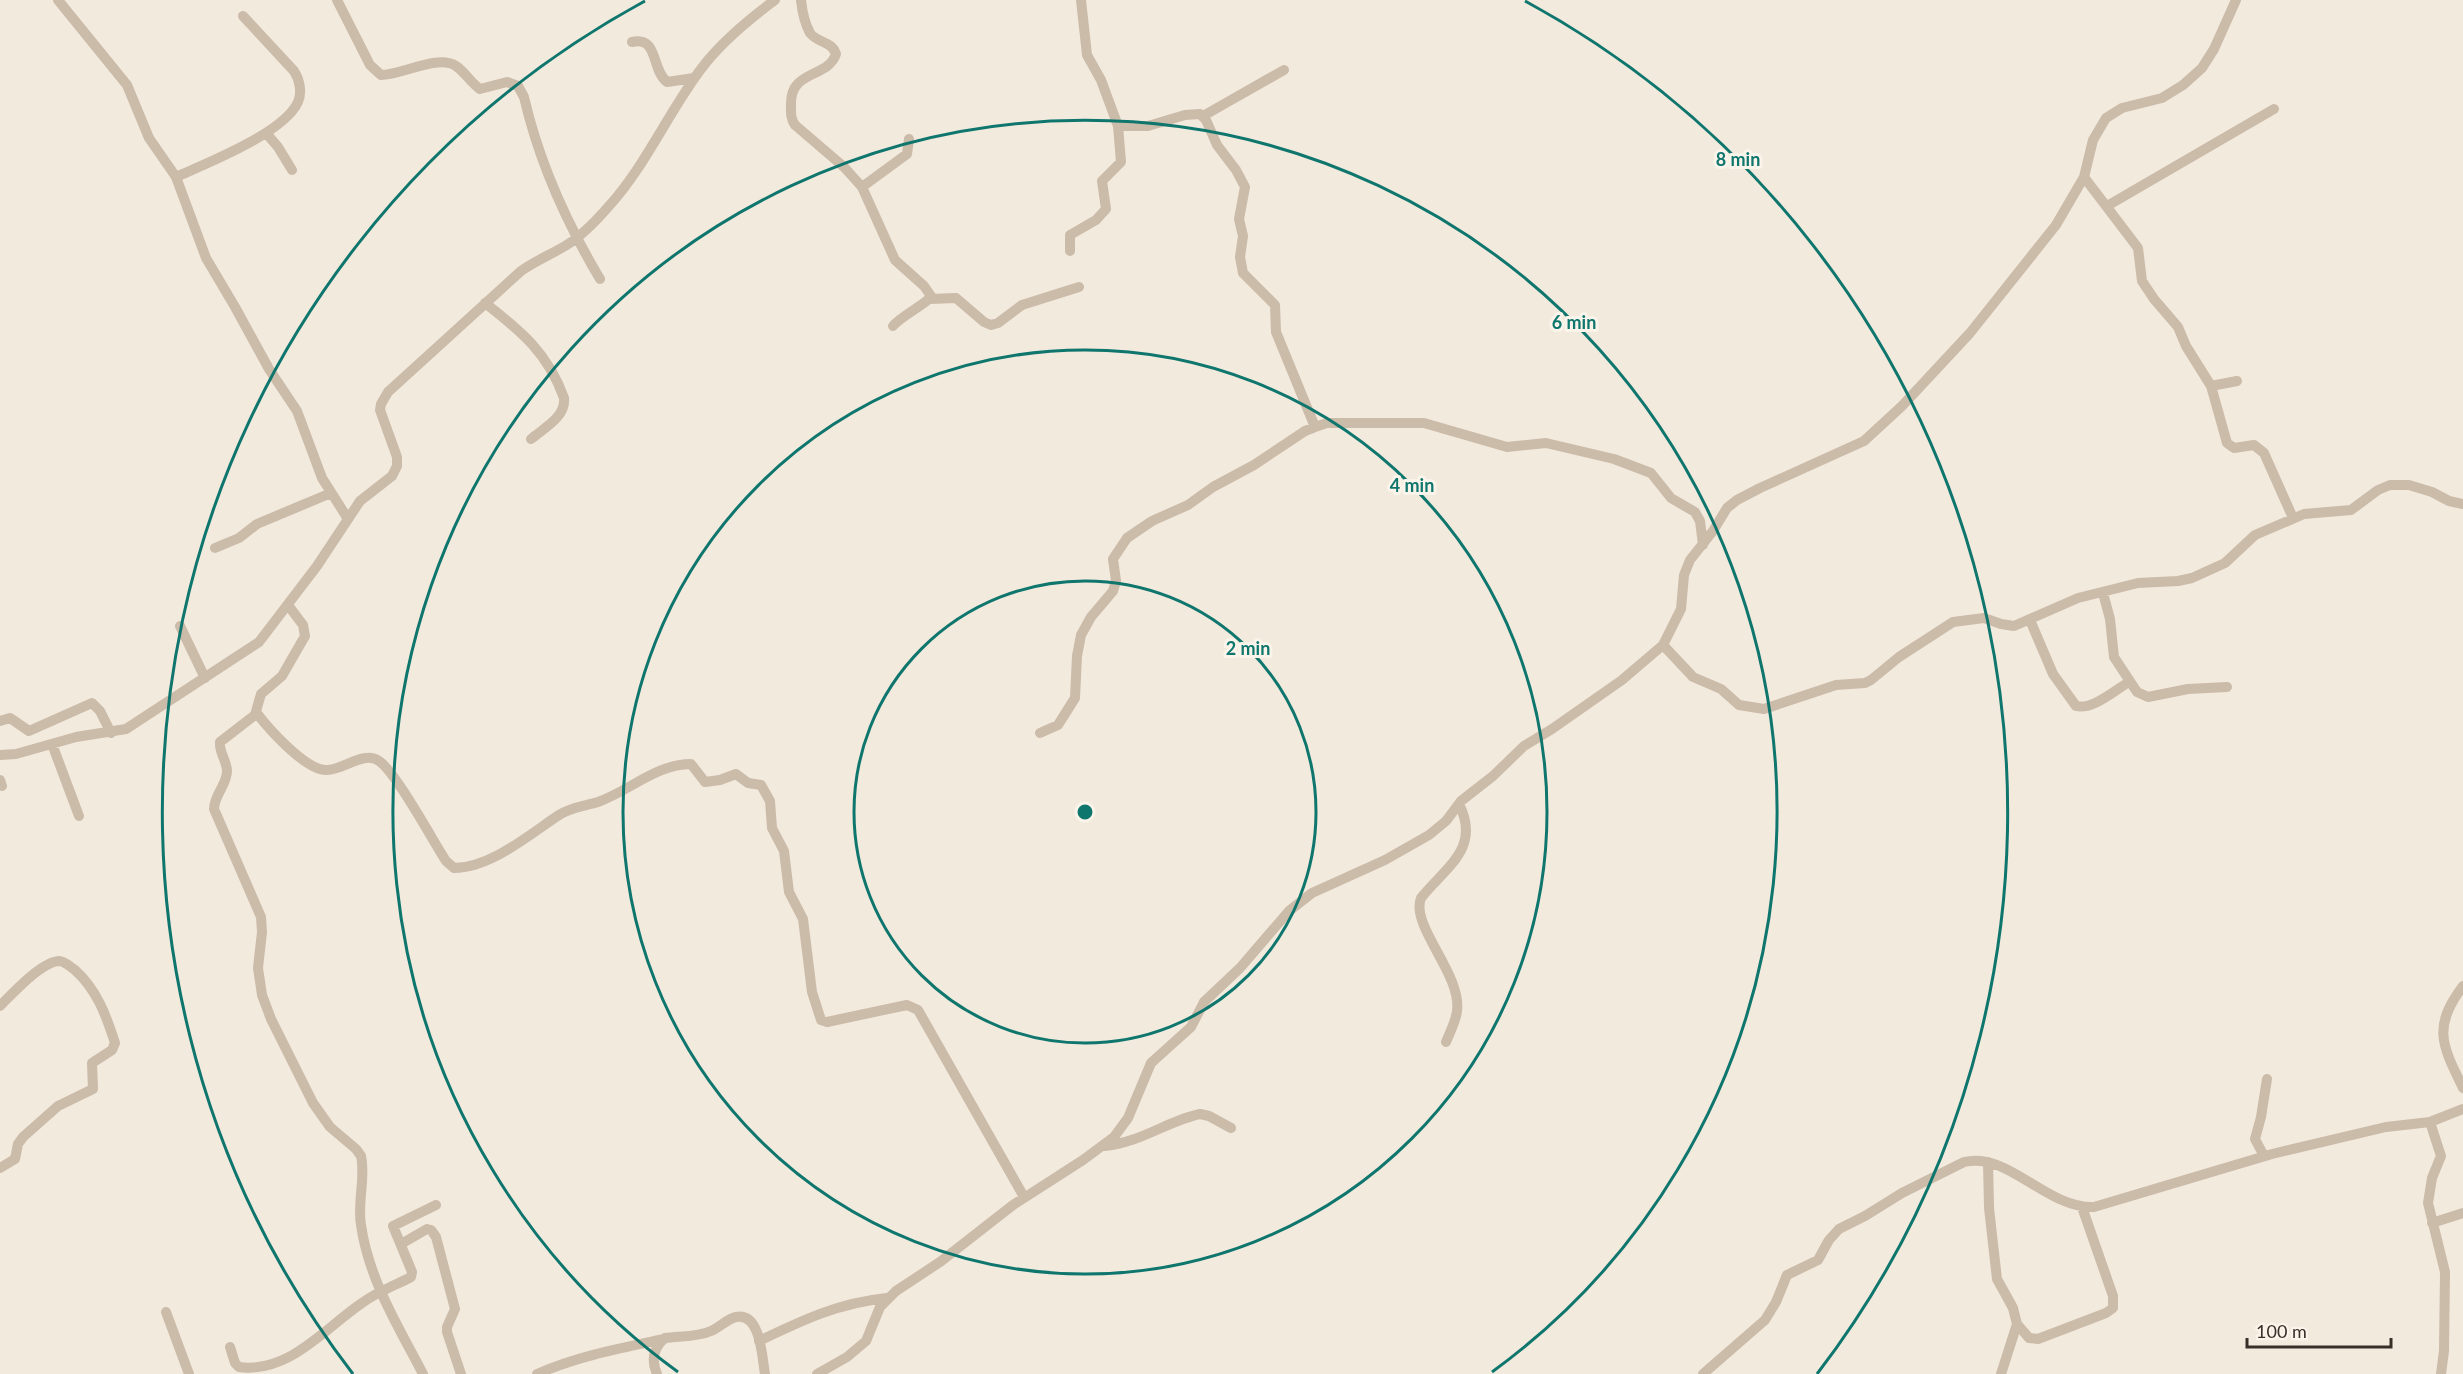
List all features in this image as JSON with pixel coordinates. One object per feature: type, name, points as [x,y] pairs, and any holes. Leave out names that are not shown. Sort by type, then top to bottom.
[{"type":"street","points":[[58,0],[127,85],[149,138],[176,177],[206,258],[236,307],[269,369],[297,411],[315,462],[348,519]]},
{"type":"street","points":[[337,0],[369,65],[381,75],[406,72],[444,61],[456,66],[480,89],[507,82],[518,86],[524,97],[555,195],[575,238],[600,279]]},
{"type":"street","points":[[0,755],[16,754],[76,737],[111,733],[136,723],[259,642],[288,605],[363,498],[392,476],[397,466],[397,457],[380,410],[384,398],[484,303],[534,261],[566,245],[600,217],[625,188],[694,78],[728,40],[775,0]]},
{"type":"street","points":[[801,0],[802,11],[811,33],[832,46],[836,54],[832,61],[801,80],[792,90],[791,118],[795,125],[862,187],[895,260],[926,288],[930,299]]},
{"type":"street","points":[[1070,251],[1070,235],[1096,220],[1106,209],[1102,181],[1120,166],[1121,162],[1118,126],[1101,80],[1087,55],[1081,0]]},
{"type":"street","points":[[817,1374],[847,1357],[866,1341],[880,1307],[887,1298],[940,1262],[1024,1197],[1105,1146],[1128,1118],[1151,1063],[1191,1027],[1204,1002],[1240,968],[1299,902],[1312,893],[1385,860],[1419,842],[1439,828],[1459,804],[1524,746],[1622,680],[1663,645],[1681,609],[1686,568],[1689,561],[1703,545],[1721,515],[1737,500],[1852,448],[1876,432],[1988,312],[2056,225],[2084,177],[2093,140],[2106,118],[2122,108],[2162,98],[2183,85],[2202,68],[2214,49],[2236,0]]},
{"type":"street","points":[[176,177],[219,158],[266,133],[297,105],[299,82],[294,71],[243,16]]},
{"type":"street","points":[[632,42],[642,41],[647,44],[652,50],[661,77],[667,82],[694,78]]},
{"type":"street","points":[[1203,116],[1284,70]]},
{"type":"street","points":[[2107,206],[2181,164],[2246,123],[2274,109]]},
{"type":"street","points":[[1118,126],[1148,126],[1185,114],[1203,116],[1212,130],[1217,145],[1236,170],[1245,187],[1239,219],[1243,236],[1240,257],[1243,273],[1275,306],[1276,332],[1315,427]]},
{"type":"street","points":[[266,133],[292,170]]},
{"type":"street","points":[[862,187],[907,154],[909,139]]},
{"type":"street","points":[[2084,177],[2139,250],[2142,281],[2178,327],[2186,346],[2211,386],[2227,443],[2234,448],[2253,445],[2265,453],[2293,518]]},
{"type":"street","points":[[893,326],[904,315],[930,299],[956,298],[984,322],[991,325],[998,323],[1022,305],[1079,287]]},
{"type":"street","points":[[484,303],[531,342],[544,359],[564,398],[565,404],[557,417],[531,439]]},
{"type":"street","points":[[2211,386],[2237,381]]},
{"type":"street","points":[[1040,733],[1058,725],[1075,698],[1081,635],[1091,616],[1113,591],[1116,581],[1113,559],[1127,538],[1152,521],[1188,505],[1213,487],[1254,465],[1305,431],[1327,423],[1424,423],[1507,447],[1546,443],[1605,456],[1651,473],[1671,498],[1695,512],[1700,521],[1703,545]]},
{"type":"street","points":[[1663,645],[1693,677],[1721,689],[1739,705],[1760,710],[1836,686],[1871,681],[1899,657],[1953,622],[1984,618],[2007,626],[2030,620],[2061,603],[2138,583],[2192,578],[2225,563],[2255,535],[2293,518],[2314,512],[2345,511],[2378,490],[2396,485],[2424,489],[2449,501],[2463,504]]},
{"type":"street","points":[[215,548],[239,538],[257,524],[331,493]]},
{"type":"street","points":[[2103,593],[2110,619],[2112,652],[2137,692],[2148,697],[2188,689],[2227,687]]},
{"type":"street","points":[[288,605],[303,625],[305,636],[282,676],[261,694],[252,718],[220,742],[226,774],[214,803],[215,812],[261,917],[262,932],[258,968],[262,995],[271,1019],[313,1103],[342,1138],[354,1147],[362,1159],[360,1217],[363,1238],[380,1291],[423,1374]]},
{"type":"street","points":[[2030,620],[2053,674],[2076,706],[2085,706],[2129,682]]},
{"type":"street","points":[[180,626],[206,678]]},
{"type":"street","points":[[0,721],[10,718],[26,730],[34,730],[56,717],[92,703],[100,711],[111,733]]},
{"type":"street","points":[[256,712],[282,742],[320,769],[341,768],[366,758],[381,762],[446,861],[454,868],[470,865],[508,850],[570,809],[598,802],[664,769],[686,764],[695,766],[705,782],[720,780],[733,774],[748,783],[761,785],[770,801],[771,824],[783,847],[789,892],[805,925],[812,992],[822,1021],[907,1005],[918,1010],[1024,1197]]},
{"type":"street","points":[[52,744],[79,816]]},
{"type":"street","points":[[1446,1042],[1457,1014],[1456,992],[1449,970],[1426,928],[1419,904],[1421,898],[1452,863],[1463,846],[1468,829],[1459,804]]},
{"type":"street","points":[[0,1006],[38,971],[54,962],[64,962],[79,974],[95,992],[115,1043],[112,1050],[92,1063],[93,1089],[53,1110],[20,1139],[15,1159],[0,1168]]},
{"type":"street","points":[[2463,986],[2445,1014],[2442,1031],[2445,1050],[2463,1088]]},
{"type":"street","points":[[2264,1156],[2255,1139],[2267,1079]]},
{"type":"street","points":[[1703,1374],[1765,1320],[1776,1302],[1787,1275],[1818,1260],[1829,1240],[1839,1229],[1941,1172],[1973,1160],[1988,1162],[2048,1194],[2082,1207],[2094,1207],[2264,1156],[2386,1127],[2430,1122],[2463,1109]]},
{"type":"street","points":[[1105,1146],[1122,1144],[1140,1138],[1200,1114],[1209,1116],[1231,1128]]},
{"type":"street","points":[[2430,1122],[2441,1151],[2440,1162],[2428,1191],[2428,1203],[2445,1272],[2444,1351],[2441,1374]]},
{"type":"street","points":[[1988,1162],[1989,1208],[1997,1279],[2013,1308],[2017,1324],[2029,1338],[2038,1340],[2106,1313],[2113,1308],[2113,1296],[2082,1207]]},
{"type":"street","points":[[230,1347],[235,1363],[239,1367],[272,1365],[314,1343],[360,1304],[380,1291],[412,1276],[393,1224],[436,1205]]},
{"type":"street","points":[[2432,1222],[2463,1213]]},
{"type":"street","points":[[401,1244],[427,1228],[436,1237],[455,1309],[447,1332],[460,1374]]},
{"type":"street","points":[[759,1341],[823,1311],[861,1301],[887,1298]]},
{"type":"street","points":[[166,1312],[189,1374]]},
{"type":"street","points":[[537,1374],[563,1363],[612,1348],[706,1333],[732,1319],[741,1317],[753,1324],[759,1341],[765,1374]]},
{"type":"street","points":[[2001,1374],[2017,1324]]},
{"type":"street","points":[[657,1374],[654,1366],[655,1351],[665,1338]]}]
